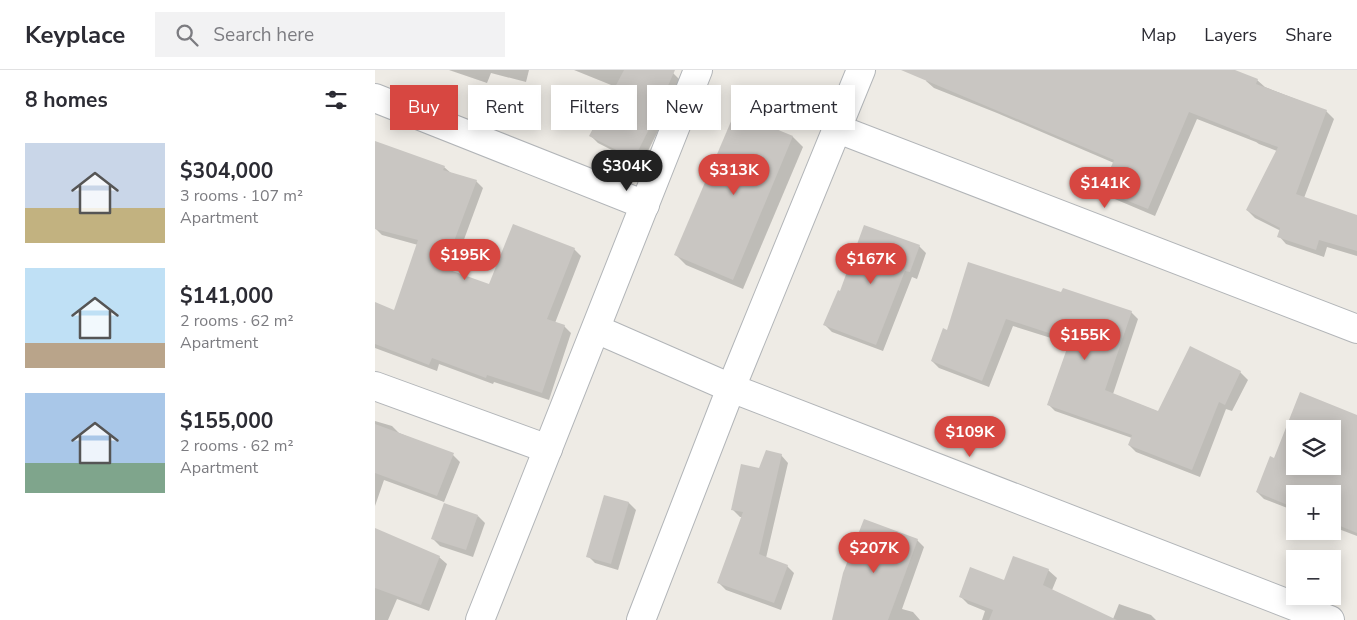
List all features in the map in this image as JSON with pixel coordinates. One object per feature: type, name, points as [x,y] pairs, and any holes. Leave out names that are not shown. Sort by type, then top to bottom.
[{"type":"street","points":[[480,620],[698,70]]},
{"type":"street","points":[[855,85],[861,70]]},
{"type":"street","points":[[375,98],[645,205]]},
{"type":"street","points":[[641,620],[731,388],[838,130]]},
{"type":"street","points":[[841,130],[1357,329]]},
{"type":"street","points":[[596,329],[731,388],[1330,620]]},
{"type":"street","points":[[375,386],[548,449]]},
{"type":"building","points":[[624,70],[675,70],[668,85],[647,85],[648,130],[634,159],[589,136],[592,130],[637,130],[637,85],[616,85]]},
{"type":"building","points":[[901,70],[1235,70],[1258,79],[1256,84],[1327,110],[1296,194],[1357,215],[1357,251],[1319,240],[1316,250],[1277,237],[1280,228],[1246,210],[1278,147],[1189,112],[1148,209],[1101,190],[1114,160]]},
{"type":"building","points":[[731,121],[731,130],[778,130],[793,136],[733,280],[674,255]]},
{"type":"building","points":[[375,141],[445,166],[443,170],[477,180],[444,268],[489,284],[513,224],[575,248],[547,319],[565,325],[542,393],[487,375],[486,378],[432,358],[429,365],[375,344],[375,302],[394,310],[418,240],[375,229]]},
{"type":"building","points":[[864,225],[920,245],[910,272],[905,271],[876,345],[823,325],[838,290],[840,291]]},
{"type":"building","points":[[968,262],[1061,292],[1063,288],[1132,311],[1105,390],[1158,411],[1190,346],[1241,371],[1225,405],[1219,402],[1192,470],[1128,445],[1132,435],[1047,405],[1070,340],[1006,319],[982,381],[931,361],[943,328],[947,330]]},
{"type":"building","points":[[1300,392],[1357,415],[1357,533],[1341,526],[1341,485],[1286,485],[1286,504],[1256,492],[1270,456],[1274,458],[1286,428],[1286,475],[1341,475],[1341,420],[1289,420]]},
{"type":"building","points":[[375,424],[454,453],[437,496],[375,473]]},
{"type":"building","points":[[766,450],[782,454],[759,554],[788,565],[774,603],[717,583],[743,512],[731,510],[741,464],[759,468]]},
{"type":"building","points":[[604,495],[629,502],[611,564],[586,557]]},
{"type":"building","points":[[444,503],[478,515],[466,550],[431,539]]},
{"type":"building","points":[[864,519],[918,539],[888,620],[832,620],[843,573]]},
{"type":"building","points":[[375,528],[440,556],[421,605],[375,588]]},
{"type":"building","points":[[1013,556],[1049,569],[1043,585],[1117,620],[989,620],[993,610],[959,597],[970,567],[1004,580]]}]
